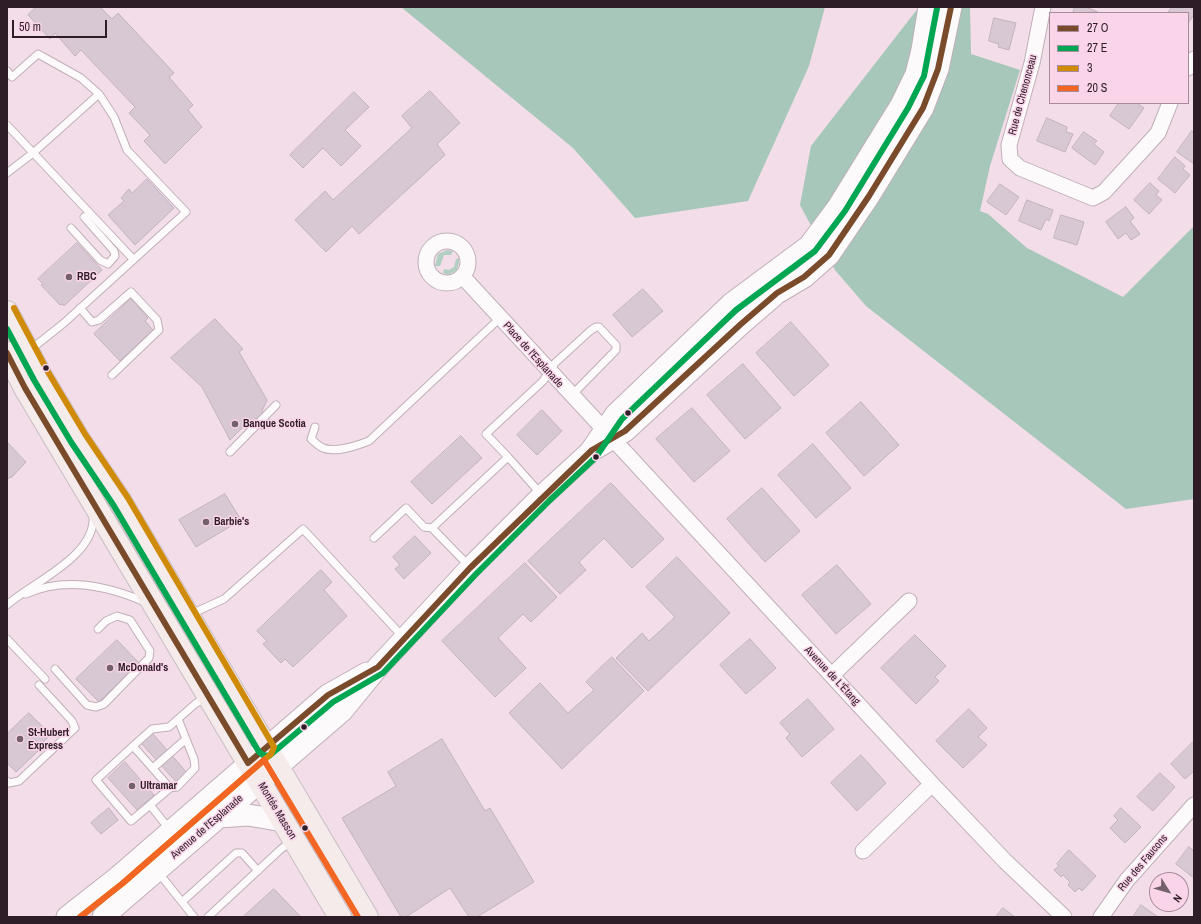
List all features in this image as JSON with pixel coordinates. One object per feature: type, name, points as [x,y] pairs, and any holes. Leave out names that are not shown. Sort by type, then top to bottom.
[{"type":"main road","name":"Montée Masson","points":[[7,312],[14,357],[25,388],[340,917]]},
{"type":"main road","name":"Montée Masson","points":[[14,357],[41,376],[78,438],[123,506],[277,767],[368,917]]},
{"type":"street","name":"Avenue de l'Esplanade","points":[[103,917],[342,711],[378,667],[470,568],[543,495],[607,435],[616,414],[731,304],[809,246],[823,229],[901,105],[916,74],[922,50],[929,7]]},
{"type":"street","name":"Avenue de l'Esplanade","points":[[607,435],[626,431],[777,293],[804,277],[829,255],[869,196],[923,108],[938,69],[951,7]]},
{"type":"street","name":"Rue de Chenonceau","points":[[1043,7],[1032,63],[1009,145],[1010,159],[1020,168],[1093,198],[1104,192],[1158,133],[1170,104]]},
{"type":"street","name":"Place de l'Esplanade","points":[[463,277],[607,435]]},
{"type":"street","name":"Avenue de L'Étang","points":[[607,435],[1004,861],[1064,917]]},
{"type":"street","points":[[832,675],[908,601]]},
{"type":"street","name":"Avenue de l'Esplanade","points":[[67,917],[143,855],[328,695],[378,667]]},
{"type":"street","points":[[863,851],[932,784]]},
{"type":"street","name":"Rue des Faucons","points":[[1100,917],[1127,880],[1192,811]]},
{"type":"street","points":[[219,817],[248,815],[283,821]]},
{"type":"lane","points":[[7,71],[10,79],[38,54],[81,78],[99,94],[114,117],[127,150],[186,212],[46,338],[14,357]]},
{"type":"lane","points":[[7,173],[33,153],[99,94]]},
{"type":"lane","points":[[7,125],[133,259]]},
{"type":"lane","points":[[71,228],[100,260],[108,264],[113,260],[115,256],[114,251],[84,217]]},
{"type":"lane","points":[[80,308],[92,322],[99,320],[131,292],[157,320],[159,330],[112,375]]},
{"type":"lane","points":[[315,427],[311,439],[320,447],[328,450],[356,446],[369,441],[500,318]]},
{"type":"lane","points":[[543,495],[486,434],[543,381],[556,362],[593,328],[599,327],[616,345],[616,350],[571,396]]},
{"type":"lane","points":[[230,452],[276,405]]},
{"type":"lane","points":[[432,528],[508,457]]},
{"type":"lane","points":[[9,603],[68,562],[83,545],[94,522],[88,493]]},
{"type":"lane","points":[[374,538],[406,508],[424,527],[432,528],[470,568]]},
{"type":"lane","points":[[188,616],[224,599],[303,529],[404,639]]},
{"type":"lane","points":[[9,603],[38,590],[76,585],[99,586],[111,589],[154,606]]},
{"type":"lane","points":[[55,669],[88,704],[96,707],[104,704],[149,658],[150,651],[130,620],[117,616],[106,621],[98,629]]},
{"type":"lane","points":[[7,638],[45,679]]},
{"type":"lane","points":[[7,781],[9,783],[20,781],[75,728],[72,720],[39,685]]},
{"type":"lane","points":[[178,719],[195,762],[195,768],[177,787],[170,788],[131,821],[96,780],[152,729],[169,727],[178,719],[195,704],[208,696]]},
{"type":"lane","points":[[153,768],[186,739]]},
{"type":"lane","points":[[134,746],[170,788]]},
{"type":"lane","points":[[150,805],[170,831]]},
{"type":"lane","points":[[208,917],[281,849],[294,840]]},
{"type":"lane","points":[[182,902],[236,853],[242,853],[258,871]]},
{"type":"lane","points":[[143,855],[194,917]]},
{"type":"green space","points":[[401,7],[825,7],[809,66],[748,201],[635,218],[573,148]]},
{"type":"green space","points":[[919,7],[970,7],[971,54],[1020,70],[990,166],[980,211],[988,214],[1027,248],[1123,297],[1194,226],[1194,499],[1126,509],[866,306],[835,270],[800,205],[811,146]]},
{"type":"green space","points":[[447,250],[453,251],[451,255],[444,255],[440,266],[435,266],[438,254]]},
{"type":"green space","points":[[460,258],[457,270],[448,275],[443,273],[444,269],[449,270],[454,267],[456,259]]},
{"type":"building","points":[[36,7],[100,7],[112,19],[118,13],[174,73],[169,77],[193,105],[188,110],[202,127],[165,164],[144,141],[150,135],[129,113],[135,107],[81,50],[75,56],[55,33],[50,39],[28,15]]},
{"type":"building","points":[[1075,7],[1086,7],[1098,12],[1073,12]]},
{"type":"building","points":[[1172,7],[1191,7],[1194,9],[1194,15],[1189,22],[1189,12],[1169,12]]},
{"type":"building","points":[[994,18],[1016,23],[1009,50],[998,47],[999,44],[989,41]]},
{"type":"building","points":[[430,91],[460,123],[437,144],[445,155],[359,234],[352,226],[326,252],[295,220],[325,191],[333,200],[412,128],[402,116]]},
{"type":"building","points":[[354,92],[369,107],[345,130],[361,146],[341,166],[323,148],[303,168],[290,155]]},
{"type":"building","points":[[1118,104],[1138,104],[1144,108],[1129,129],[1110,116]]},
{"type":"building","points":[[1047,118],[1067,127],[1066,132],[1073,134],[1065,152],[1037,141]]},
{"type":"building","points":[[1192,131],[1194,133],[1194,164],[1177,152]]},
{"type":"building","points":[[1084,132],[1097,141],[1094,144],[1104,152],[1095,165],[1072,148]]},
{"type":"building","points":[[1175,157],[1185,166],[1183,169],[1190,175],[1175,193],[1158,179]]},
{"type":"building","points":[[147,179],[174,208],[135,245],[108,215],[124,201],[121,198],[129,189],[132,193]]},
{"type":"building","points":[[1150,183],[1159,191],[1156,195],[1162,200],[1149,214],[1134,200]]},
{"type":"building","points":[[1000,184],[1019,197],[1006,215],[987,202]]},
{"type":"building","points":[[1027,200],[1053,210],[1049,221],[1046,219],[1041,230],[1019,221]]},
{"type":"building","points":[[1126,207],[1134,218],[1130,221],[1140,234],[1131,240],[1126,233],[1118,239],[1106,222]]},
{"type":"building","points":[[1061,215],[1084,222],[1077,245],[1054,238]]},
{"type":"building","points":[[77,243],[102,270],[64,306],[62,304],[60,305],[41,285],[43,284],[38,279]]},
{"type":"building","points":[[643,289],[663,311],[632,337],[613,315]]},
{"type":"building","points":[[131,299],[148,318],[145,321],[153,330],[120,361],[94,334]]},
{"type":"building","points":[[215,319],[243,349],[239,352],[267,400],[262,411],[271,422],[262,430],[250,420],[230,440],[202,387],[171,358]]},
{"type":"building","points":[[791,322],[829,365],[794,396],[756,353]]},
{"type":"building","points":[[743,364],[781,408],[745,439],[707,395]]},
{"type":"building","points":[[861,402],[899,445],[864,476],[826,433]]},
{"type":"building","points":[[692,408],[730,451],[694,482],[656,439]]},
{"type":"building","points":[[542,410],[562,431],[537,455],[517,435]]},
{"type":"building","points":[[461,436],[482,458],[432,504],[411,482]]},
{"type":"building","points":[[7,442],[26,462],[11,478],[10,477],[7,480]]},
{"type":"building","points":[[813,444],[851,488],[816,518],[778,475]]},
{"type":"building","points":[[611,483],[664,539],[632,568],[604,538],[579,562],[586,570],[560,594],[528,561]]},
{"type":"building","points":[[762,488],[800,531],[765,562],[727,519]]},
{"type":"building","points":[[225,494],[241,520],[196,547],[179,520]]},
{"type":"building","points":[[415,536],[431,553],[404,579],[395,569],[400,565],[393,557]]},
{"type":"building","points":[[677,557],[730,613],[648,691],[616,658],[642,633],[649,641],[675,617],[646,587]]},
{"type":"building","points":[[525,563],[557,597],[531,622],[523,614],[498,638],[526,668],[495,697],[442,641]]},
{"type":"building","points":[[837,565],[871,604],[836,634],[802,595]]},
{"type":"building","points":[[321,570],[332,582],[324,590],[347,616],[293,667],[285,659],[281,663],[263,644],[267,641],[257,631]]},
{"type":"building","points":[[915,635],[946,666],[935,677],[939,681],[916,704],[881,668]]},
{"type":"building","points":[[750,639],[776,668],[746,694],[720,665]]},
{"type":"building","points":[[117,640],[139,663],[99,702],[76,679]]},
{"type":"building","points":[[612,657],[644,691],[562,769],[509,713],[540,683],[568,713],[594,690],[586,682]]},
{"type":"building","points":[[808,699],[834,729],[802,757],[786,738],[790,734],[780,723]]},
{"type":"building","points":[[969,709],[987,728],[978,737],[987,745],[963,768],[936,741]]},
{"type":"building","points":[[29,713],[51,735],[36,748],[38,751],[16,772],[7,763],[7,734]]},
{"type":"building","points":[[153,734],[189,775],[178,784],[142,744]]},
{"type":"building","points":[[442,739],[485,811],[490,808],[534,882],[477,917],[469,917],[450,888],[406,917],[401,917],[342,818],[396,786],[388,772]]},
{"type":"building","points":[[1194,741],[1194,771],[1185,779],[1171,764]]},
{"type":"building","points":[[861,755],[886,783],[857,811],[831,783]]},
{"type":"building","points":[[125,762],[154,795],[137,810],[108,778]]},
{"type":"building","points":[[1160,773],[1175,787],[1153,811],[1137,797]]},
{"type":"building","points":[[109,808],[118,820],[101,834],[91,823]]},
{"type":"building","points":[[1121,808],[1141,827],[1125,843],[1110,828],[1118,820],[1114,816]]},
{"type":"building","points":[[1189,847],[1194,851],[1194,878],[1189,874],[1189,872],[1186,872],[1176,864]]},
{"type":"building","points":[[1069,850],[1096,876],[1082,891],[1079,888],[1075,892],[1068,885],[1070,882],[1063,875],[1061,877],[1054,870],[1059,866],[1057,864]]},
{"type":"building","points":[[274,889],[301,917],[243,917]]},
{"type":"building","points":[[1141,905],[1158,917],[1133,917]]},
{"type":"building","points":[[1003,908],[1015,917],[996,917]]},
{"type":"transit line","points":[[7,353],[25,388],[248,763],[328,695],[378,667],[470,568],[592,450],[625,431],[741,324],[777,293],[804,277],[829,255],[869,196],[923,108],[938,69],[951,7]]},
{"type":"transit line","points":[[7,329],[34,380],[71,442],[114,506],[259,752],[263,755],[269,756],[333,702],[383,673],[476,574],[549,501],[596,457],[622,419],[736,310],[815,251],[845,211],[908,108],[924,76],[937,8]]},
{"type":"transit line","name":"3","points":[[14,308],[48,372],[85,434],[128,498],[274,747],[271,754],[123,883],[80,917]]},
{"type":"transit line","points":[[80,917],[123,883],[264,760],[358,917]]},
{"type":"place","name":"RBC","points":[[69,277]]},
{"type":"place","name":"Banque Scotia","points":[[235,424]]},
{"type":"place","name":"Barbie's","points":[[206,522]]},
{"type":"place","name":"McDonald's","points":[[110,668]]},
{"type":"place","name":"St-Hubert Express","points":[[20,739]]},
{"type":"place","name":"Ultramar","points":[[132,786]]}]
